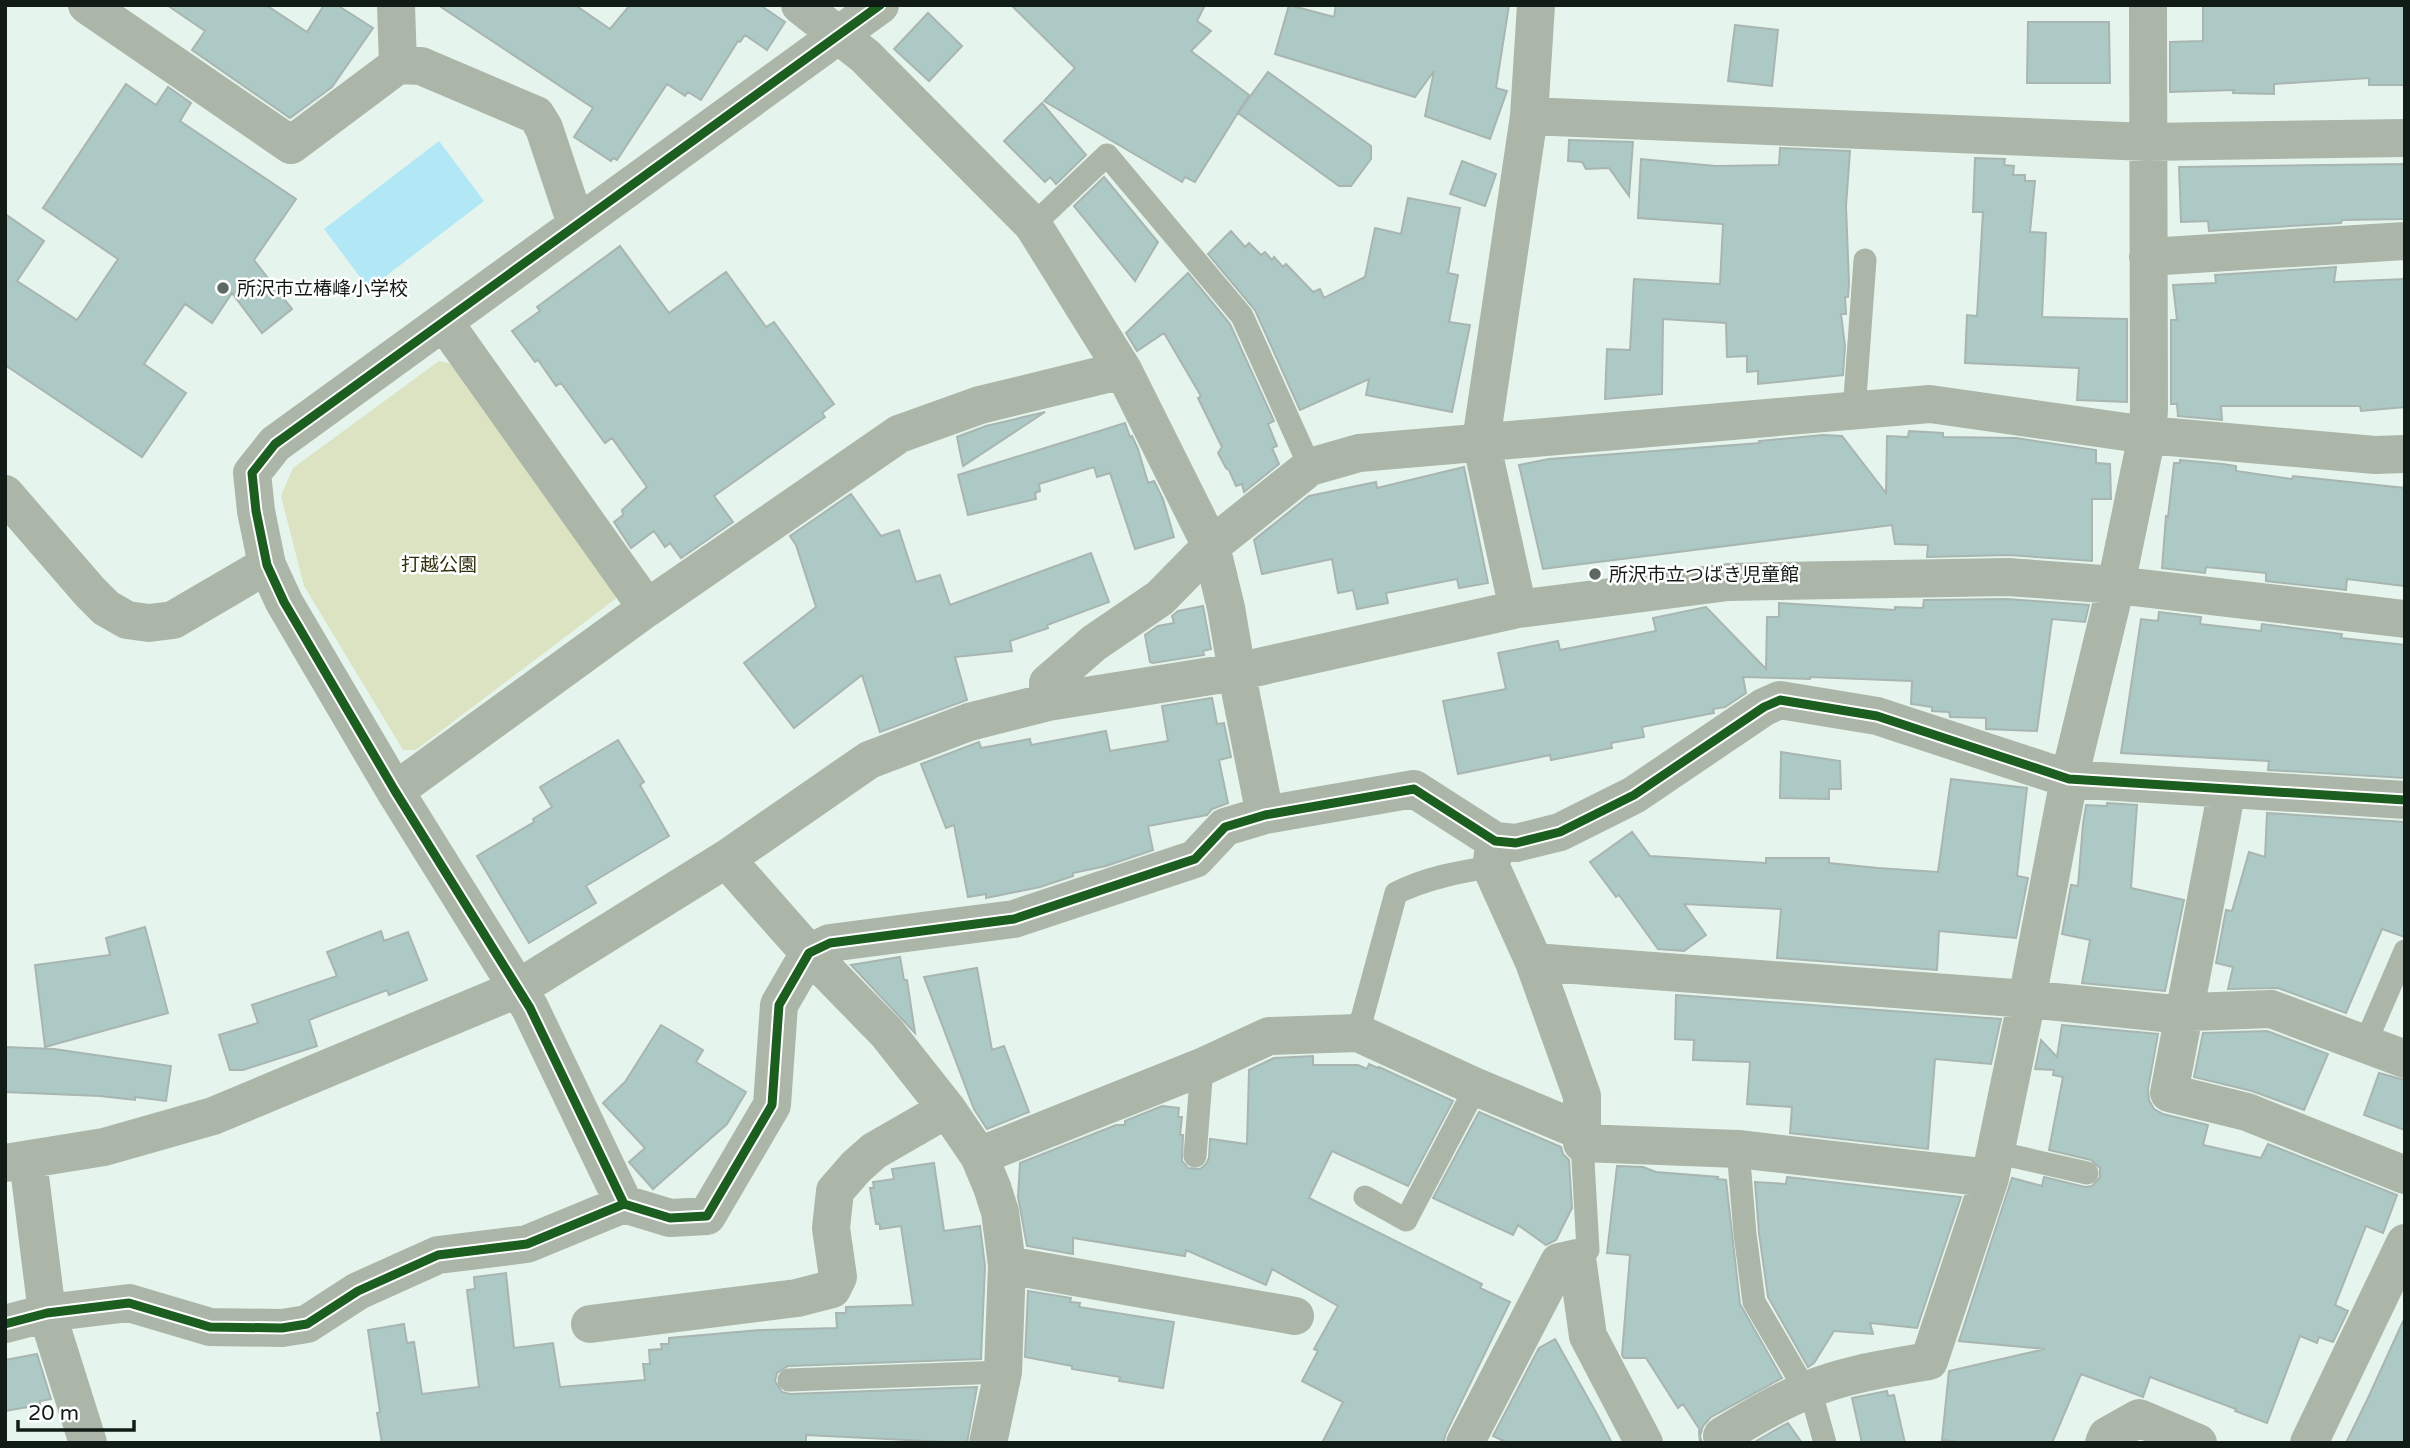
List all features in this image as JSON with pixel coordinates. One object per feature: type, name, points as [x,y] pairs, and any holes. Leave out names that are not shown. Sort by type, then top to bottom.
[{"type":"street","points":[[87,5],[291,145],[398,65],[421,66],[536,115],[544,128],[576,224]]},
{"type":"street","points":[[396,5],[398,65]]},
{"type":"street","points":[[800,5],[865,56],[1032,225],[1123,370],[1211,546],[1226,608],[1265,815]]},
{"type":"street","points":[[624,1204],[530,1008],[395,791],[284,602],[267,565],[256,511],[252,473],[275,444],[880,5]]},
{"type":"street","points":[[1518,609],[1481,440],[1529,116],[1536,5]]},
{"type":"street","points":[[1722,1436],[1762,1412],[1808,1390],[1863,1373],[1929,1361],[1993,1165],[2069,779],[2116,585],[2147,435],[2147,5]]},
{"type":"street","points":[[1529,116],[2147,142],[2405,138]]},
{"type":"street","points":[[2148,257],[2405,241]]},
{"type":"street","points":[[444,322],[647,608]]},
{"type":"street","points":[[395,791],[647,608],[899,434],[980,405],[1123,370]]},
{"type":"street","points":[[1048,702],[1048,683],[1094,643],[1160,598],[1211,546],[1310,467],[1359,453],[1481,440],[1930,404],[2147,435],[2375,455],[2405,454]]},
{"type":"street","points":[[5,494],[90,592],[106,608],[127,620],[149,623],[173,620],[267,565]]},
{"type":"street","points":[[88,1443],[47,1312],[17,1162],[104,1147],[213,1116],[517,989],[726,859],[869,760],[969,722],[1048,702],[1236,672],[1518,609],[1728,582],[2008,578],[2116,585],[2405,620]]},
{"type":"street","points":[[1493,854],[1516,843],[1560,832],[1621,802],[1764,707],[1780,700],[1877,716],[2069,779],[2405,800]]},
{"type":"street","points":[[5,1324],[47,1312],[130,1303],[211,1327],[282,1328],[307,1324],[358,1291],[438,1255],[527,1244],[624,1204],[670,1217],[707,1216],[772,1105],[779,1005],[809,953],[830,943],[1014,919],[1195,859],[1225,827],[1265,815],[1414,789],[1493,854],[1581,1096],[1582,1137]]},
{"type":"street","points":[[2227,789],[2169,1093],[2247,1112],[2405,1175]]},
{"type":"street","points":[[726,859],[809,953],[887,1033],[947,1109],[979,1156],[1000,1212],[1007,1265],[1003,1373],[988,1443]]},
{"type":"street","points":[[1534,962],[2027,999],[2185,1014],[2271,1009],[2405,1059]]},
{"type":"street","points":[[979,1156],[1202,1067],[1269,1036],[1358,1033],[1582,1137],[1993,1165]]},
{"type":"street","points":[[590,1324],[797,1298],[832,1289],[838,1277],[831,1228],[835,1191],[874,1151],[947,1109]]},
{"type":"street","points":[[2309,1443],[2405,1243]]},
{"type":"street","points":[[1465,1443],[1559,1262],[1577,1258],[1588,1336],[1644,1443]]},
{"type":"street","points":[[1007,1265],[1295,1316]]},
{"type":"street","points":[[2104,1443],[2107,1436],[2139,1418],[2198,1443]]},
{"type":"lane","points":[[1032,225],[1107,155],[1242,316],[1310,467]]},
{"type":"lane","points":[[1854,411],[1865,260]]},
{"type":"lane","points":[[1358,1033],[1396,893],[1460,872],[1493,854]]},
{"type":"lane","points":[[2365,1044],[2405,951]]},
{"type":"lane","points":[[1195,1156],[1202,1067]]},
{"type":"lane","points":[[1364,1197],[1406,1220],[1476,1087]]},
{"type":"lane","points":[[1577,1258],[1588,1250],[1582,1137]]},
{"type":"lane","points":[[1738,1149],[1754,1302],[1808,1390],[1825,1443]]},
{"type":"lane","points":[[1993,1165],[2087,1173]]},
{"type":"lane","points":[[789,1380],[1003,1373]]},
{"type":"green space","name":"打越公園","points":[[439,361],[457,365],[618,597],[416,750],[403,750],[304,586],[281,496],[293,468]]},
{"type":"water","points":[[439,141],[484,201],[369,289],[324,229]]},
{"type":"building","points":[[167,5],[266,5],[307,32],[324,5],[337,5],[373,28],[332,87],[290,118],[192,50],[205,31]]},
{"type":"building","points":[[438,5],[575,5],[610,29],[630,5],[764,5],[763,7],[785,22],[767,50],[745,35],[738,41],[701,100],[688,92],[685,96],[667,84],[617,160],[613,158],[611,161],[574,137],[593,108]]},
{"type":"building","points":[[1011,5],[1205,5],[1197,21],[1211,31],[1191,51],[1249,95],[1195,182],[1185,177],[1182,182],[1044,101],[1075,68]]},
{"type":"building","points":[[1289,5],[1334,17],[1336,5],[1509,5],[1496,88],[1507,91],[1490,139],[1425,116],[1434,71],[1415,97],[1275,54]]},
{"type":"building","points":[[2203,5],[2405,5],[2405,85],[2369,85],[2369,78],[2274,84],[2274,94],[2233,93],[2234,90],[2170,92],[2170,42],[2203,41]]},
{"type":"building","points":[[928,13],[962,46],[929,81],[894,49]]},
{"type":"building","points":[[2028,22],[2109,22],[2110,83],[2027,83]]},
{"type":"building","points":[[1735,25],[1778,30],[1772,86],[1728,81]]},
{"type":"building","points":[[1268,72],[1371,146],[1371,159],[1351,186],[1339,186],[1238,113]]},
{"type":"building","points":[[126,84],[156,105],[168,87],[191,103],[180,121],[296,199],[254,260],[292,309],[262,333],[232,293],[212,323],[185,304],[144,364],[186,393],[142,457],[5,365],[5,214],[44,241],[17,281],[77,320],[118,259],[43,208]]},
{"type":"building","points":[[1042,103],[1086,155],[1056,184],[1050,177],[1045,182],[1004,141]]},
{"type":"building","points":[[1569,140],[1633,142],[1629,196],[1609,168],[1586,169],[1582,162],[1568,161]]},
{"type":"building","points":[[1780,148],[1850,151],[1846,206],[1849,283],[1848,297],[1845,297],[1846,314],[1841,314],[1845,346],[1843,375],[1758,384],[1758,371],[1747,372],[1747,356],[1727,357],[1726,323],[1663,319],[1662,394],[1605,399],[1607,349],[1630,350],[1634,279],[1720,284],[1723,224],[1638,218],[1641,159],[1716,166],[1779,165]]},
{"type":"building","points":[[1975,158],[2005,159],[2004,165],[2014,166],[2013,175],[2025,175],[2025,181],[2035,181],[2030,232],[2046,233],[2042,317],[2127,319],[2127,402],[2077,400],[2079,368],[1965,363],[1967,315],[1977,316],[1983,212],[1973,212]]},
{"type":"building","points":[[1462,161],[1496,174],[1485,206],[1450,194]]},
{"type":"building","points":[[2405,164],[2405,219],[2342,220],[2341,223],[2209,231],[2208,221],[2181,222],[2179,167]]},
{"type":"building","points":[[1104,177],[1158,242],[1135,281],[1074,206]]},
{"type":"building","points":[[1408,198],[1460,208],[1448,273],[1458,275],[1449,322],[1470,325],[1452,412],[1366,395],[1369,379],[1300,410],[1255,310],[1208,254],[1231,231],[1245,247],[1249,243],[1261,255],[1265,252],[1283,267],[1286,264],[1313,292],[1320,289],[1324,298],[1365,277],[1375,228],[1401,234]]},
{"type":"building","points":[[620,246],[669,313],[726,272],[766,327],[774,322],[834,404],[822,413],[825,417],[714,496],[733,522],[681,558],[670,543],[665,547],[654,531],[631,548],[614,522],[623,515],[622,510],[647,487],[612,438],[605,443],[561,383],[556,386],[538,360],[535,362],[512,331],[540,311],[537,307]]},
{"type":"building","points":[[2336,267],[2334,282],[2405,279],[2405,407],[2361,411],[2360,406],[2221,406],[2222,420],[2178,416],[2177,404],[2171,404],[2171,320],[2177,320],[2173,285],[2216,283],[2215,275]]},
{"type":"building","points":[[1188,273],[1230,324],[1274,421],[1268,424],[1277,446],[1272,448],[1279,464],[1244,492],[1242,484],[1236,486],[1218,453],[1222,447],[1198,398],[1201,396],[1164,333],[1137,351],[1126,333]]},
{"type":"building","points":[[1045,412],[963,466],[957,437],[986,426]]},
{"type":"building","points":[[1125,423],[1138,449],[1148,483],[1154,481],[1163,499],[1174,537],[1135,549],[1110,473],[1097,477],[1094,467],[1039,484],[1040,491],[1035,493],[1036,499],[968,515],[958,475]]},
{"type":"building","points":[[1909,431],[1943,433],[1943,437],[2016,438],[2096,450],[2096,463],[2110,464],[2111,499],[2092,499],[2092,561],[2009,555],[1927,557],[1928,545],[1895,544],[1892,525],[1543,569],[1519,465],[1549,459],[1760,443],[1759,441],[1823,435],[1842,436],[1886,493],[1887,436],[1908,437]]},
{"type":"building","points":[[2180,460],[2236,466],[2236,471],[2292,479],[2293,476],[2405,488],[2405,586],[2347,579],[2346,590],[2266,581],[2266,573],[2206,567],[2205,573],[2162,568],[2174,463],[2180,463]]},
{"type":"building","points":[[1464,467],[1488,583],[1459,588],[1457,579],[1386,593],[1388,603],[1357,609],[1353,590],[1338,593],[1332,559],[1262,574],[1254,540],[1309,496],[1376,482],[1377,488]]},
{"type":"building","points":[[851,494],[881,536],[899,530],[916,582],[940,575],[950,605],[1091,553],[1109,602],[1010,641],[1012,651],[955,657],[967,700],[880,732],[862,675],[794,728],[744,663],[816,607],[796,545],[790,536]]},
{"type":"building","points":[[2007,599],[2089,605],[2085,622],[2052,619],[2037,731],[1986,729],[1986,718],[1950,717],[1949,712],[1932,711],[1932,707],[1911,704],[1912,681],[1743,677],[1746,693],[1725,707],[1713,709],[1714,713],[1642,727],[1644,737],[1611,743],[1612,748],[1551,760],[1550,755],[1458,774],[1443,701],[1506,689],[1498,653],[1558,641],[1560,650],[1656,631],[1653,618],[1706,607],[1766,669],[1767,617],[1779,617],[1779,603],[1895,610],[1895,607],[1923,608],[1924,600]]},
{"type":"building","points":[[1203,606],[1211,649],[1203,651],[1204,655],[1150,662],[1145,635],[1158,626],[1174,623],[1172,616],[1178,611]]},
{"type":"building","points":[[2159,612],[2201,617],[2200,624],[2261,631],[2262,624],[2342,634],[2341,638],[2405,645],[2405,778],[2268,770],[2269,761],[2121,753],[2141,619],[2158,621]]},
{"type":"building","points":[[1212,698],[1217,724],[1224,723],[1231,757],[1219,760],[1228,803],[1212,809],[1207,815],[1148,826],[1153,850],[1106,866],[1073,873],[1073,876],[1040,887],[986,898],[986,894],[968,897],[954,825],[946,828],[921,764],[979,742],[981,748],[1030,739],[1031,745],[1106,731],[1110,751],[1168,741],[1162,706]]},
{"type":"building","points":[[618,740],[644,782],[640,785],[669,836],[586,886],[596,903],[529,943],[477,856],[534,822],[533,819],[552,807],[540,787]]},
{"type":"building","points":[[1781,752],[1840,761],[1841,789],[1829,789],[1829,799],[1780,798]]},
{"type":"building","points":[[1951,779],[2027,788],[2017,876],[2028,878],[2016,938],[1939,931],[1937,970],[1777,958],[1781,909],[1684,904],[1706,935],[1684,951],[1658,949],[1619,895],[1616,897],[1590,862],[1632,832],[1650,856],[1766,863],[1766,858],[1829,858],[1829,863],[1938,872]]},
{"type":"building","points":[[2107,803],[2137,805],[2131,888],[2184,900],[2165,991],[2082,983],[2090,940],[2062,934],[2071,885],[2078,886],[2086,805],[2107,806]]},
{"type":"building","points":[[2267,813],[2405,822],[2405,937],[2382,929],[2346,1013],[2278,988],[2228,989],[2233,967],[2216,963],[2226,910],[2232,911],[2249,852],[2265,857]]},
{"type":"building","points":[[145,927],[168,1013],[45,1047],[35,965],[110,955],[106,938]]},
{"type":"building","points":[[381,931],[384,941],[408,932],[427,980],[389,995],[387,990],[309,1020],[317,1046],[243,1070],[230,1070],[219,1035],[258,1023],[252,1005],[337,976],[327,952]]},
{"type":"building","points":[[900,957],[904,980],[907,980],[915,1033],[851,965]]},
{"type":"building","points":[[977,968],[992,1050],[1004,1046],[1029,1112],[987,1129],[974,1109],[924,977]]},
{"type":"building","points":[[1676,995],[2001,1019],[1991,1064],[1935,1059],[1928,1149],[1790,1133],[1792,1107],[1747,1104],[1750,1062],[1693,1060],[1694,1040],[1675,1039]]},
{"type":"building","points":[[661,1025],[703,1050],[696,1062],[746,1092],[727,1124],[653,1189],[629,1162],[645,1148],[603,1103],[625,1082]]},
{"type":"building","points":[[2062,1025],[2158,1034],[2148,1089],[2149,1100],[2154,1109],[2163,1114],[2208,1125],[2203,1145],[2261,1158],[2268,1144],[2397,1195],[2383,1233],[2366,1226],[2335,1305],[2348,1311],[2333,1342],[2319,1337],[2317,1343],[2300,1336],[2267,1423],[2150,1377],[2143,1397],[2081,1374],[2052,1443],[1969,1443],[1942,1440],[1949,1371],[2045,1349],[1959,1341],[2012,1178],[2042,1186],[2044,1177],[2085,1187],[2092,1186],[2100,1177],[2100,1168],[2091,1160],[2049,1150],[2063,1077],[2053,1075],[2054,1070],[2035,1069],[2041,1040],[2057,1057]]},
{"type":"building","points":[[2267,1031],[2328,1054],[2304,1110],[2252,1091],[2194,1077],[2203,1033]]},
{"type":"building","points":[[5,1047],[54,1049],[171,1066],[166,1101],[135,1097],[135,1100],[5,1092]]},
{"type":"building","points":[[1313,1056],[1313,1065],[1358,1065],[1367,1069],[1369,1064],[1379,1067],[1453,1101],[1408,1186],[1332,1151],[1309,1198],[1482,1284],[1480,1288],[1510,1302],[1443,1443],[1322,1443],[1343,1402],[1302,1381],[1318,1351],[1314,1349],[1338,1306],[1272,1269],[1266,1285],[1186,1250],[1185,1256],[1073,1238],[1073,1254],[1027,1246],[1018,1197],[1020,1163],[1116,1125],[1125,1125],[1125,1121],[1162,1106],[1179,1108],[1178,1117],[1182,1117],[1182,1161],[1188,1168],[1200,1169],[1209,1158],[1210,1139],[1247,1144],[1249,1070],[1274,1058]]},
{"type":"building","points":[[2379,1073],[2405,1080],[2405,1130],[2364,1115]]},
{"type":"building","points":[[1479,1112],[1561,1147],[1569,1160],[1572,1208],[1556,1240],[1546,1245],[1518,1225],[1513,1235],[1433,1198]]},
{"type":"building","points":[[934,1163],[944,1231],[980,1226],[985,1266],[981,1359],[788,1366],[777,1373],[775,1381],[782,1392],[790,1394],[977,1387],[967,1443],[806,1435],[806,1443],[382,1443],[368,1330],[404,1324],[407,1343],[414,1342],[422,1394],[479,1387],[467,1290],[475,1289],[474,1277],[506,1273],[514,1348],[553,1343],[560,1387],[645,1380],[643,1364],[650,1364],[649,1350],[662,1349],[661,1344],[669,1344],[669,1338],[760,1330],[837,1328],[836,1313],[846,1313],[846,1307],[913,1305],[901,1226],[880,1229],[880,1224],[876,1224],[870,1188],[874,1188],[873,1182],[894,1179],[892,1169]]},
{"type":"building","points":[[1617,1166],[1643,1167],[1656,1172],[1726,1180],[1740,1304],[1782,1378],[1711,1417],[1703,1426],[1700,1436],[1702,1443],[1700,1443],[1699,1431],[1700,1430],[1683,1404],[1678,1408],[1646,1358],[1624,1358],[1622,1355],[1630,1255],[1607,1253]]},
{"type":"building","points":[[1787,1177],[1961,1197],[1917,1328],[1870,1323],[1873,1334],[1834,1331],[1814,1363],[1808,1367],[1768,1297],[1759,1233],[1755,1182],[1786,1184]]},
{"type":"building","points":[[1028,1291],[1071,1298],[1070,1302],[1080,1303],[1079,1307],[1174,1322],[1163,1388],[1119,1381],[1120,1377],[1025,1357]]},
{"type":"building","points":[[2405,1317],[2405,1443],[2346,1443],[2368,1398]]},
{"type":"building","points":[[1555,1339],[1612,1443],[1508,1443],[1493,1436],[1539,1348]]},
{"type":"building","points":[[37,1354],[51,1399],[40,1401],[40,1405],[5,1411],[5,1360]]},
{"type":"building","points":[[1887,1391],[1888,1396],[1894,1395],[1905,1443],[1862,1443],[1852,1398]]},
{"type":"building","points":[[1788,1423],[1802,1443],[1753,1443],[1775,1430]]},
{"type":"cycle path","points":[[624,1204],[530,1008],[395,791],[284,602],[267,565],[256,511],[252,473],[275,444],[880,5]]},
{"type":"cycle path","points":[[5,1324],[47,1313],[129,1303],[210,1327],[282,1328],[307,1324],[358,1291],[438,1255],[527,1244],[624,1204],[670,1218],[707,1216],[772,1105],[779,1005],[809,953],[830,943],[1014,919],[1195,859],[1225,827],[1265,815],[1414,789],[1495,841],[1516,843],[1560,832],[1634,795],[1764,707],[1780,700],[1877,716],[2069,779],[2405,800]]},
{"type":"place","name":"所沢市立椿峰小学校","points":[[223,288]]},
{"type":"place","name":"所沢市立つばき児童館","points":[[1595,574]]}]
